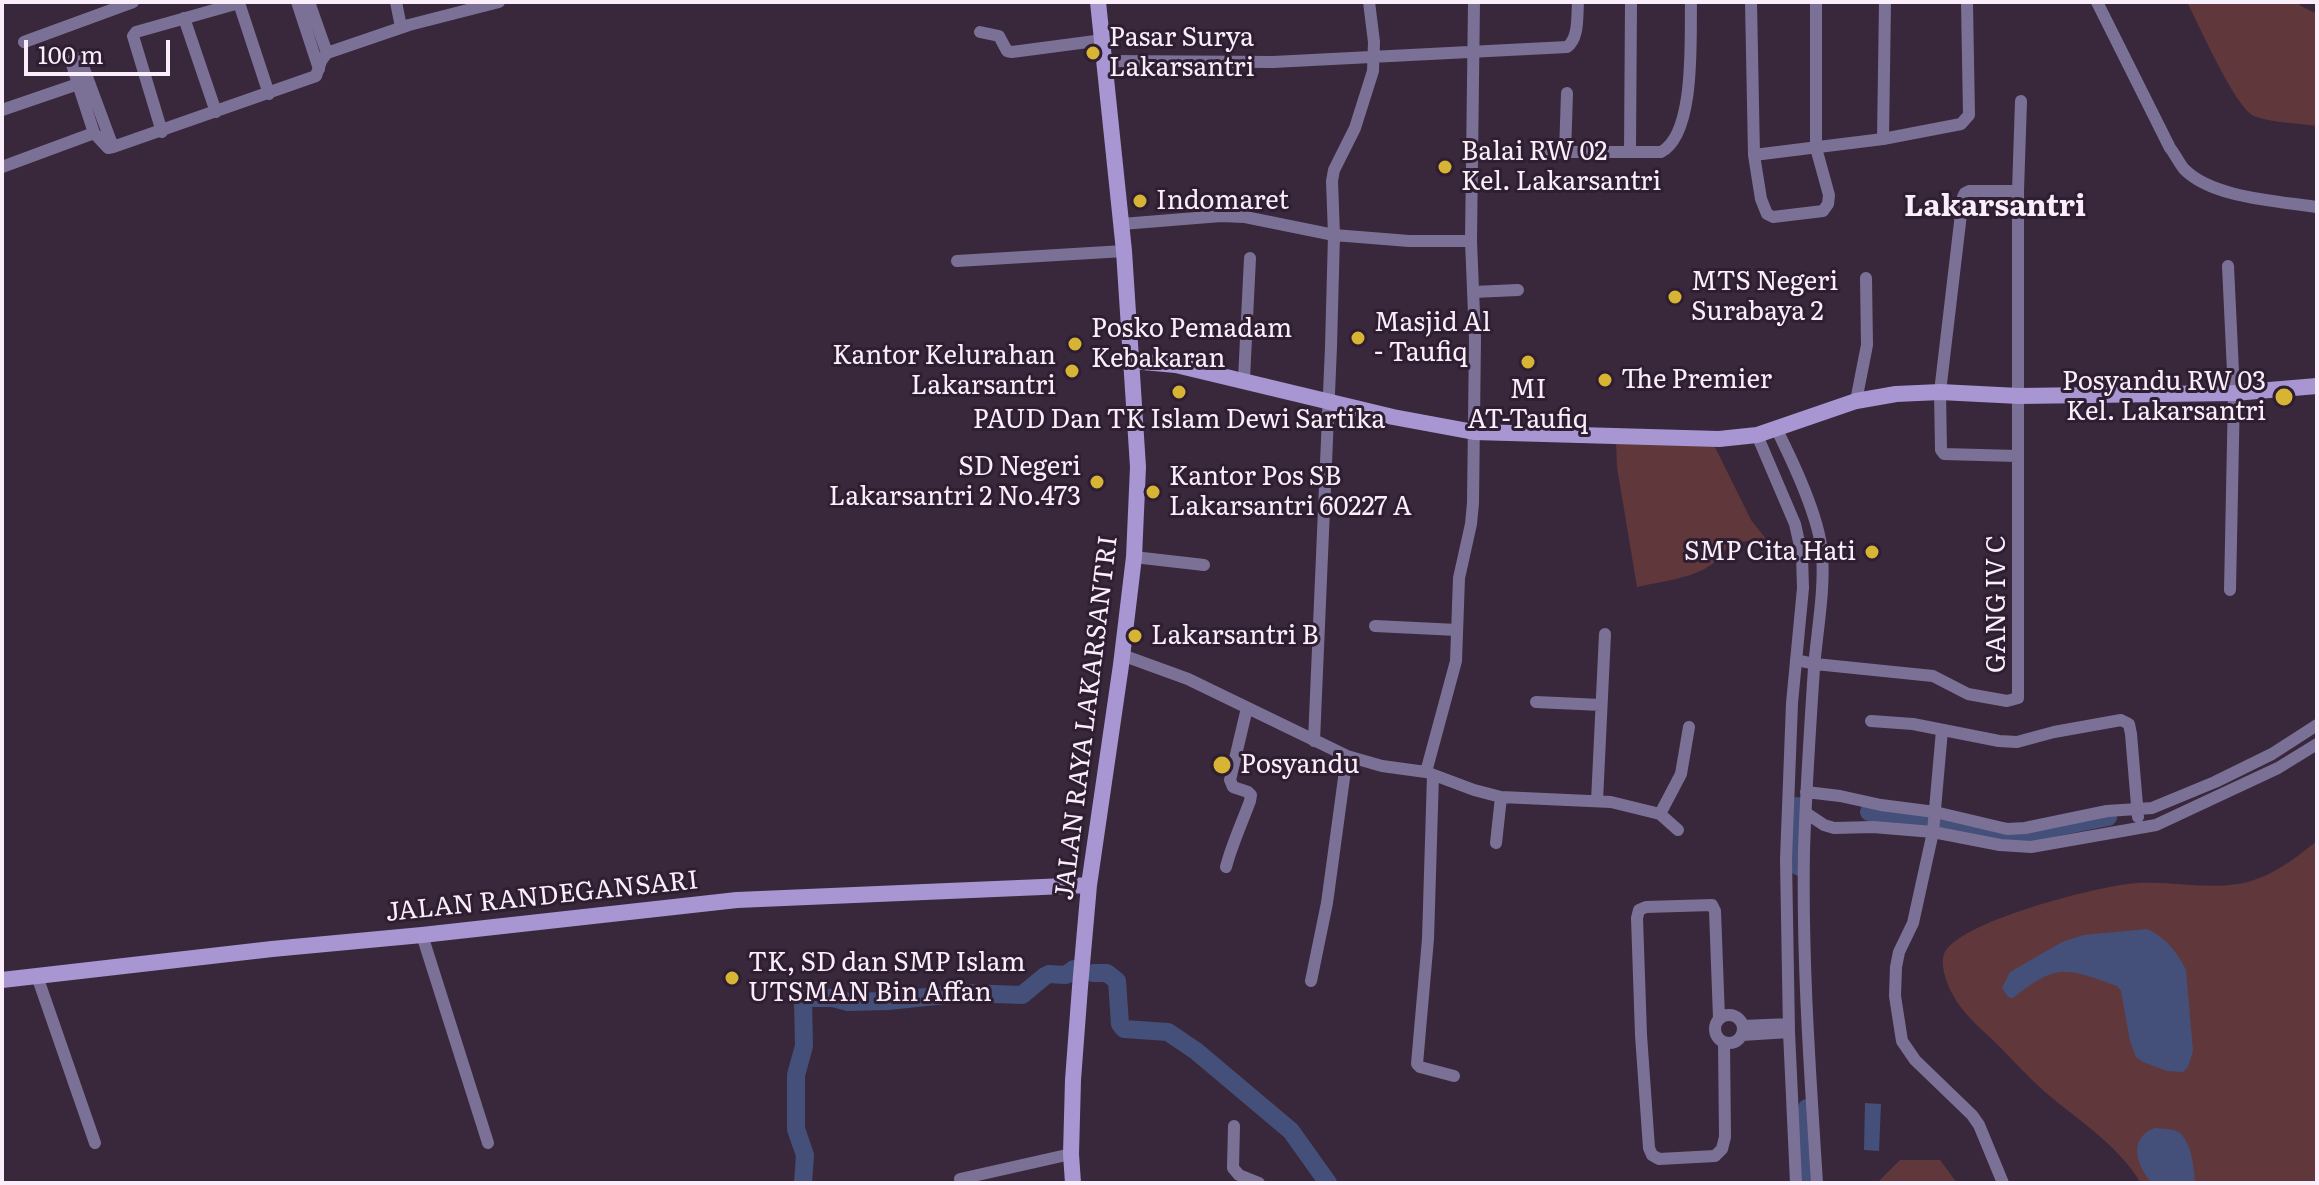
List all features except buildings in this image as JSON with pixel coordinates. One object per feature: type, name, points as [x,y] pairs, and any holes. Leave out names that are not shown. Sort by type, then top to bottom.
[{"type":"street","points":[[24,42],[133,2]]},
{"type":"street","points":[[297,2],[319,69]]},
{"type":"street","points":[[309,2],[327,53]]},
{"type":"street","points":[[396,2],[401,27]]},
{"type":"street","points":[[113,147],[80,58],[75,58],[71,61],[94,133],[108,148],[113,147],[162,132],[316,76],[327,53],[401,27],[499,2]]},
{"type":"street","name":"JALAN RAYA LAKARSANTRI","points":[[1073,1183],[1073,1080],[1089,885],[1134,557],[1138,467],[1122,224],[1098,2]]},
{"type":"street","points":[[1314,741],[1334,235],[1331,190],[1334,170],[1355,128],[1373,71],[1375,55],[1369,2]]},
{"type":"street","points":[[1454,1076],[1417,1064],[1428,939],[1430,773],[1456,661],[1459,578],[1473,503],[1471,241],[1474,2]]},
{"type":"street","points":[[1106,61],[1273,62],[1567,47],[1574,37],[1578,2]]},
{"type":"street","points":[[1630,151],[1631,2]]},
{"type":"street","points":[[1539,152],[1661,152],[1669,148],[1674,142],[1690,82],[1691,2]]},
{"type":"street","points":[[1751,2],[1754,155],[1764,210],[1773,217],[1823,211],[1828,204],[1829,195],[1816,148],[1816,2]]},
{"type":"street","points":[[1883,139],[1885,2]]},
{"type":"street","points":[[1754,155],[1883,139],[1961,124],[1969,115],[1967,2]]},
{"type":"street","points":[[2097,2],[2170,148],[2184,169],[2225,191],[2317,207]]},
{"type":"street","points":[[162,132],[133,34],[239,3],[269,94]]},
{"type":"street","points":[[184,18],[216,112]]},
{"type":"street","points":[[980,32],[999,36],[1007,51],[1012,52],[1103,40]]},
{"type":"street","points":[[2,110],[78,84]]},
{"type":"street","points":[[1565,153],[1567,93]]},
{"type":"street","name":"GANG IV C","points":[[1815,664],[1933,676],[1968,694],[2007,701],[2018,698],[2018,191],[2021,101]]},
{"type":"street","points":[[2,167],[94,133]]},
{"type":"street","points":[[2017,456],[1944,454],[1941,450],[1940,392],[1963,197],[1969,191],[2018,191]]},
{"type":"street","points":[[1122,224],[1245,217],[1334,235],[1409,241],[1471,241]]},
{"type":"street","points":[[957,261],[1124,251]]},
{"type":"street","points":[[1244,379],[1250,258]]},
{"type":"street","points":[[2228,266],[2234,393],[2230,590]]},
{"type":"street","points":[[1856,401],[1867,345],[1866,278]]},
{"type":"street","points":[[1473,292],[1518,290]]},
{"type":"street","points":[[1132,361],[1176,365],[1244,379],[1393,417],[1474,432],[1719,439],[1757,435],[1856,401],[1896,394],[2234,393],[2317,386]]},
{"type":"street","points":[[1776,428],[1814,518],[1822,553],[1819,636],[1806,792],[1796,1027],[1796,1183]]},
{"type":"street","points":[[1757,435],[1795,524],[1802,555],[1803,588],[1792,703],[1786,859],[1796,1027],[1817,1183]]},
{"type":"street","points":[[1134,557],[1204,565]]},
{"type":"street","points":[[1375,626],[1457,630]]},
{"type":"street","points":[[1597,801],[1605,634]]},
{"type":"street","points":[[1122,655],[1188,679],[1347,756],[1382,766],[1430,773],[1501,797],[1611,802],[1660,814],[1678,830]]},
{"type":"street","points":[[1796,660],[1815,664]]},
{"type":"street","points":[[1536,702],[1601,705]]},
{"type":"street","points":[[1226,867],[1251,795],[1233,787],[1230,780],[1247,708]]},
{"type":"street","points":[[1871,721],[1913,724],[2017,742],[2121,720],[2129,724],[2131,734],[2138,829]]},
{"type":"street","points":[[1806,792],[1935,812],[2007,829],[2025,828],[2107,811],[2152,808],[2272,754],[2317,725]]},
{"type":"street","points":[[1660,814],[1681,774],[1689,727]]},
{"type":"street","points":[[1942,730],[1933,832],[1913,923],[1899,952],[1896,967],[1897,1018],[1902,1041],[1915,1060],[1979,1125],[2003,1183]]},
{"type":"street","points":[[1806,813],[1834,828],[1933,832],[2000,845],[2031,847],[2156,825],[2278,768],[2317,744]]},
{"type":"street","points":[[1311,981],[1327,903],[1347,756]]},
{"type":"street","points":[[1496,843],[1501,797]]},
{"type":"street","points":[[1860,828],[1865,803]]},
{"type":"street","name":"JALAN RANDEGANSARI","points":[[2,980],[737,900],[1089,885]]},
{"type":"street","points":[[1724,1043],[1725,1137],[1722,1149],[1715,1156],[1659,1159],[1652,1155],[1641,1035],[1639,910],[1646,907],[1712,905],[1715,911],[1719,1018],[1714,1027],[1716,1037],[1724,1043],[1734,1042],[1742,1030]]},
{"type":"street","points":[[422,935],[488,1143]]},
{"type":"street","points":[[37,976],[95,1143]]},
{"type":"street","points":[[1719,1018],[1735,1016],[1742,1030]]},
{"type":"street","points":[[1742,1030],[1796,1027]]},
{"type":"street","points":[[1234,1126],[1233,1168],[1239,1175],[1259,1183]]},
{"type":"street","points":[[960,1179],[1071,1154]]},
{"type":"shaded area","points":[[2187,2],[2297,2],[2317,14],[2317,126],[2261,118],[2246,109],[2208,46]]},
{"type":"shaded area","points":[[1616,441],[1713,443],[1751,520],[1766,539],[1729,543],[1713,564],[1702,570],[1637,587],[1617,467]]},
{"type":"shaded area","points":[[2317,841],[2317,1183],[2141,1183],[2109,1145],[2045,1092],[1973,1021],[1957,1002],[1946,980],[1944,954],[1954,942],[1973,930],[2028,908],[2128,884],[2238,884],[2280,868]]},
{"type":"shaded area","points":[[1900,1160],[1940,1160],[1957,1183],[1877,1183]]},
{"type":"water","points":[[2147,929],[2170,946],[2186,970],[2193,1051],[2183,1072],[2167,1071],[2136,1057],[2121,991],[2117,986],[2086,975],[2063,972],[2041,978],[2013,998],[2008,997],[2002,988],[2010,972],[2062,942],[2084,935]]},
{"type":"water","points":[[1865,1103],[1881,1104],[1879,1151],[1864,1150]]},
{"type":"water","points":[[2155,1128],[2175,1130],[2184,1138],[2192,1156],[2195,1183],[2152,1183],[2142,1169],[2137,1153],[2141,1139]]},
{"type":"waterway","points":[[1797,806],[1799,867]]},
{"type":"waterway","points":[[1869,812],[1922,820]]},
{"type":"waterway","points":[[1946,824],[2023,834],[2108,817]]},
{"type":"waterway","points":[[803,1183],[805,1155],[796,1129],[796,1075],[804,1046],[803,1000],[888,1001],[964,993],[1022,995],[1049,974],[1066,975],[1074,969],[1082,969]]},
{"type":"waterway","points":[[1093,973],[1107,973],[1117,981],[1120,1024],[1124,1029],[1168,1032],[1196,1051],[1291,1131],[1328,1183]]},
{"type":"waterway","points":[[1807,1108],[1809,1183]]},
{"type":"place","name":"Pasar Surya Lakarsantri","points":[[1093,53]]},
{"type":"place","name":"Balai RW 02 Kel. Lakarsantri","points":[[1445,167]]},
{"type":"place","name":"Indomaret","points":[[1140,201]]},
{"type":"place","name":"MTS Negeri Surabaya 2","points":[[1675,297]]},
{"type":"place","name":"Masjid Al - Taufiq","points":[[1358,338]]},
{"type":"place","name":"Posko Pemadam Kebakaran","points":[[1075,344]]},
{"type":"place","name":"MI AT-Taufiq","points":[[1528,362]]},
{"type":"place","name":"Kantor Kelurahan Lakarsantri","points":[[1072,371]]},
{"type":"place","name":"The Premier","points":[[1605,380]]},
{"type":"place","name":"PAUD Dan TK Islam Dewi Sartika","points":[[1179,392]]},
{"type":"place","name":"Posyandu RW 03 Kel. Lakarsantri","points":[[2284,397]]},
{"type":"place","name":"SD Negeri Lakarsantri 2 No.473","points":[[1097,482]]},
{"type":"place","name":"Kantor Pos SB Lakarsantri 60227 A","points":[[1153,492]]},
{"type":"place","name":"SMP Cita Hati","points":[[1872,552]]},
{"type":"place","name":"Lakarsantri B","points":[[1135,636]]},
{"type":"place","name":"Posyandu","points":[[1222,765]]},
{"type":"place","name":"TK, SD dan SMP Islam UTSMAN Bin Affan","points":[[732,978]]},
{"type":"district","name":"Lakarsantri","points":[[1995,207]]}]
